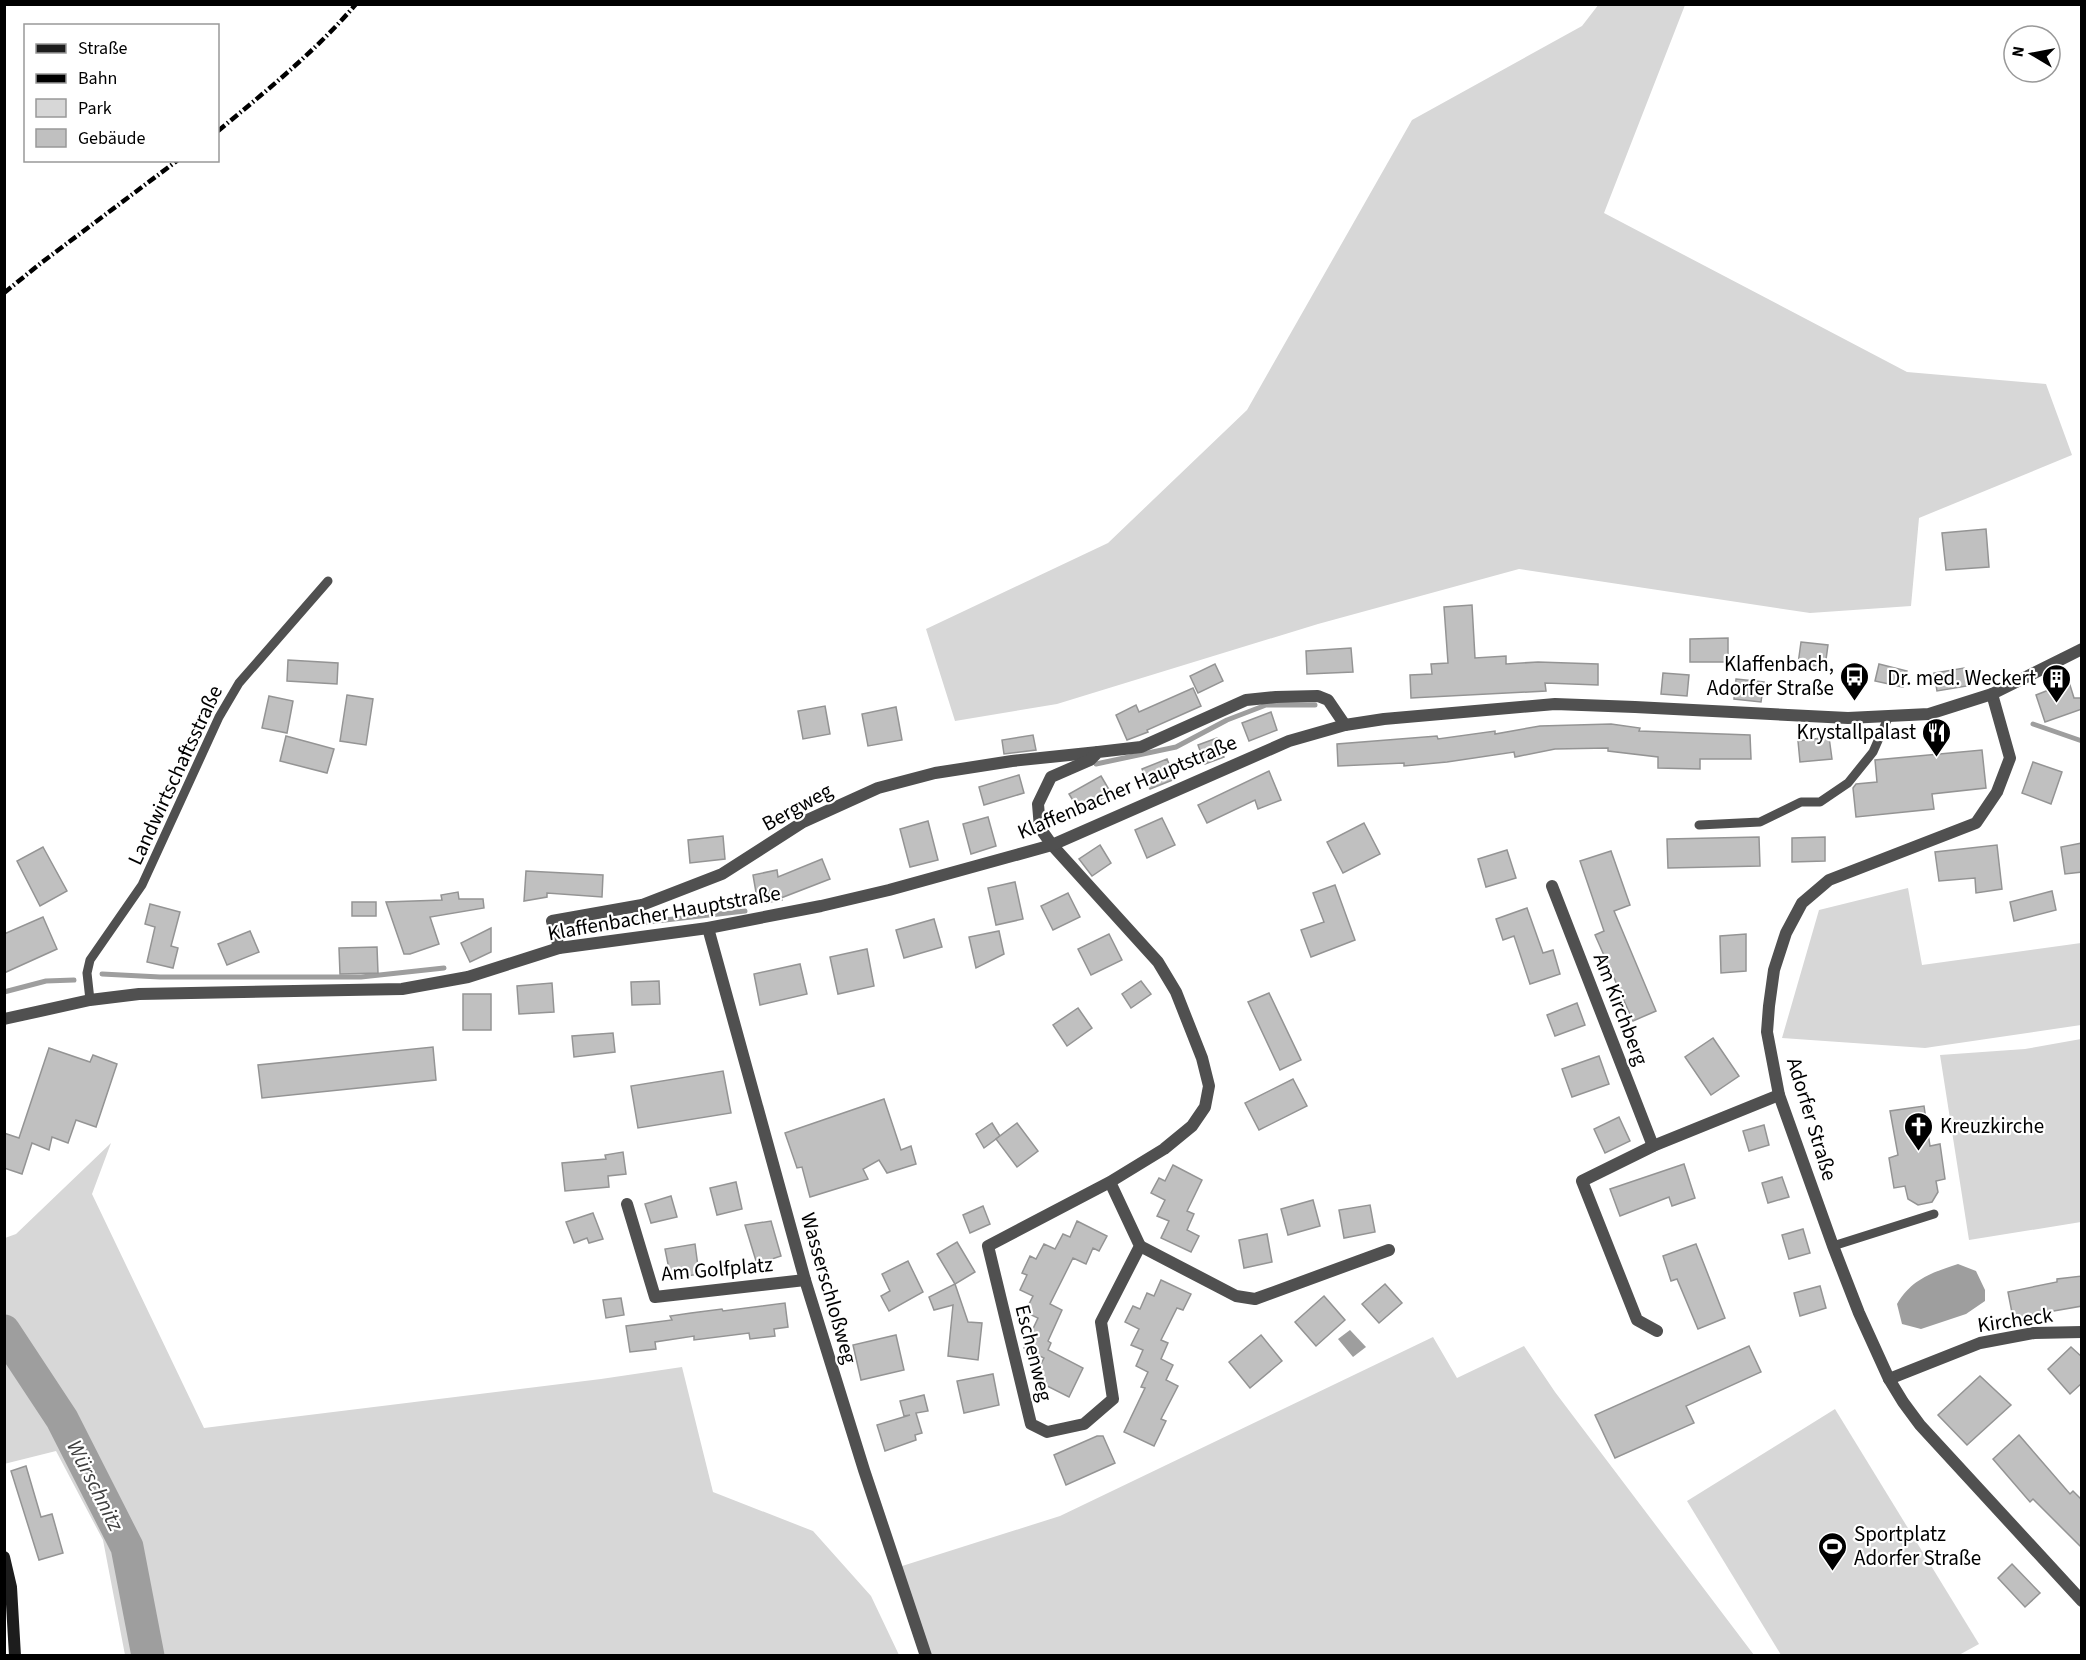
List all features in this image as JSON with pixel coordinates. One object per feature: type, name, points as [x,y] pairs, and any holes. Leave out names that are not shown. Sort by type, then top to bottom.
[{"type":"main road","points":[[4,1557],[11,1587],[15,1656]]},
{"type":"street","name":"Klaffenbacher Hauptstraße","points":[[4,1019],[90,1000],[139,994],[402,989],[468,977],[559,948],[708,928],[889,890],[1052,845],[1289,741],[1345,725],[1384,719],[1555,704],[1635,706],[1848,718],[1888,718],[1929,714],[1992,694],[2082,649]]},
{"type":"street","name":"Adorfer Straße","points":[[1992,694],[2010,759],[1997,792],[1976,823],[1829,880],[1802,903],[1786,933],[1774,969],[1767,1032],[1779,1095],[1833,1246],[1859,1313],[1889,1379],[1920,1425],[2082,1601]]},
{"type":"street","name":"Bergweg","points":[[559,948],[552,921],[642,905],[722,874],[803,822],[878,788],[935,773],[1012,761],[1141,747],[1246,700],[1318,696],[1328,700],[1345,725]]},
{"type":"street","name":"Bergweg","points":[[1052,845],[1040,828],[1038,804],[1051,777],[1090,760],[1098,752]]},
{"type":"street","name":"Eschenweg","points":[[1052,845],[1158,962],[1176,992],[1202,1058],[1209,1086],[1205,1107],[1192,1126],[1164,1149],[1110,1182],[988,1246],[1031,1424],[1047,1432],[1084,1424],[1113,1399],[1101,1322],[1140,1246]]},
{"type":"street","name":"Am Kirchberg","points":[[1552,886],[1653,1146]]},
{"type":"street","name":"Wasserschloßweg","points":[[708,928],[805,1280],[864,1470],[926,1656]]},
{"type":"street","points":[[1657,1331],[1637,1320],[1582,1181],[1653,1146],[1779,1095]]},
{"type":"street","points":[[1110,1182],[1140,1246],[1236,1296],[1255,1299],[1389,1250]]},
{"type":"street","name":"Am Golfplatz","points":[[627,1204],[655,1297],[805,1280]]},
{"type":"street","name":"Kircheck","points":[[1889,1379],[1980,1342],[2034,1333],[2082,1332]]},
{"type":"lane","name":"Landwirtschaftsstraße","points":[[90,1000],[87,973],[90,960],[142,885],[219,717],[239,683],[328,580]]},
{"type":"lane","points":[[1699,825],[1760,822],[1801,802],[1820,802],[1848,783],[1873,752],[1888,718]]},
{"type":"lane","points":[[1833,1246],[1935,1215]]},
{"type":"green space","points":[[1599,4],[1685,5],[1604,213],[1907,372],[2046,384],[2072,455],[1919,518],[1911,606],[1810,613],[1519,569],[1318,624],[1057,704],[955,721],[926,629],[1108,543],[1247,410],[1412,120],[1582,26]]},
{"type":"green space","points":[[1908,888],[1922,965],[2081,943],[2081,1025],[1925,1048],[1782,1038],[1819,910]]},
{"type":"green space","points":[[2081,1039],[2081,1222],[1969,1240],[1940,1055],[2025,1049]]},
{"type":"green space","points":[[111,1143],[92,1194],[204,1428],[682,1367],[713,1492],[813,1531],[871,1596],[899,1655],[125,1655],[103,1540],[56,1451],[4,1464],[5,1238],[16,1234]]},
{"type":"green space","points":[[1433,1337],[1457,1378],[1524,1346],[1555,1392],[1754,1655],[931,1655],[899,1567],[1060,1516]]},
{"type":"green space","name":"Sportplatz Adorfer Straße","points":[[1835,1409],[1979,1644],[1959,1655],[1781,1655],[1687,1501]]},
{"type":"shaded area","points":[[1958,1264],[1976,1271],[1985,1290],[1985,1301],[1966,1314],[1921,1329],[1902,1324],[1897,1304],[1909,1288],[1931,1274]]},
{"type":"shaded area","points":[[1350,1330],[1366,1347],[1353,1357],[1338,1339]]},
{"type":"building","points":[[1986,529],[1989,567],[1946,570],[1942,533]]},
{"type":"building","points":[[1472,605],[1475,658],[1506,656],[1506,664],[1538,662],[1598,664],[1598,685],[1545,683],[1546,691],[1411,698],[1410,675],[1432,674],[1431,664],[1448,663],[1444,607]]},
{"type":"building","points":[[1728,638],[1728,662],[1690,662],[1690,639]]},
{"type":"building","points":[[1801,642],[1828,645],[1825,667],[1798,664]]},
{"type":"building","points":[[1351,648],[1353,672],[1307,674],[1306,651]]},
{"type":"building","points":[[288,660],[338,663],[337,684],[287,681]]},
{"type":"building","points":[[1215,664],[1223,681],[1198,693],[1190,676]]},
{"type":"building","points":[[1879,664],[1907,671],[1903,687],[1875,681]]},
{"type":"building","points":[[1964,668],[1967,686],[1937,691],[1934,673]]},
{"type":"building","points":[[1663,673],[1689,675],[1687,696],[1661,694]]},
{"type":"building","points":[[1736,679],[1764,682],[1761,702],[1734,699]]},
{"type":"building","name":"Dr. med. Weckert","points":[[2069,682],[2074,698],[2082,698],[2082,709],[2045,722],[2036,695]]},
{"type":"building","points":[[1193,688],[1201,706],[1127,740],[1116,715],[1136,705],[1139,712]]},
{"type":"building","points":[[347,695],[373,699],[366,745],[340,741]]},
{"type":"building","points":[[269,696],[293,701],[287,733],[262,728]]},
{"type":"building","points":[[825,706],[830,734],[803,739],[798,711]]},
{"type":"building","points":[[896,707],[902,740],[868,746],[862,714]]},
{"type":"building","points":[[1271,712],[1277,730],[1249,741],[1242,723]]},
{"type":"building","points":[[1611,724],[1640,728],[1639,731],[1750,735],[1751,759],[1700,759],[1700,769],[1658,768],[1658,757],[1608,751],[1608,748],[1555,749],[1515,757],[1514,752],[1404,766],[1404,763],[1338,766],[1337,744],[1437,736],[1438,739],[1495,731],[1495,734],[1540,726]]},
{"type":"building","points":[[1033,735],[1036,750],[1004,754],[1002,740]]},
{"type":"building","points":[[286,736],[334,749],[327,773],[280,761]]},
{"type":"building","points":[[1829,737],[1832,759],[1800,762],[1798,741]]},
{"type":"building","points":[[1217,738],[1224,757],[1205,764],[1198,745]]},
{"type":"building","points":[[1982,750],[1986,788],[1932,794],[1934,809],[1856,817],[1853,788],[1856,784],[1877,782],[1875,760]]},
{"type":"building","points":[[1167,759],[1175,779],[1150,789],[1142,769]]},
{"type":"building","points":[[2033,762],[2062,772],[2051,804],[2022,793]]},
{"type":"building","points":[[1269,771],[1281,800],[1258,809],[1255,800],[1207,823],[1198,805]]},
{"type":"building","points":[[1019,775],[1024,793],[984,805],[979,787]]},
{"type":"building","points":[[1101,776],[1111,793],[1080,812],[1069,794]]},
{"type":"building","points":[[988,817],[996,846],[971,854],[963,824]]},
{"type":"building","points":[[1162,818],[1175,845],[1147,858],[1135,830]]},
{"type":"building","points":[[928,821],[938,860],[910,867],[900,829]]},
{"type":"building","points":[[1364,823],[1380,854],[1343,873],[1327,842]]},
{"type":"building","points":[[723,836],[725,859],[690,863],[688,840]]},
{"type":"building","points":[[1759,837],[1760,866],[1668,868],[1667,839]]},
{"type":"building","points":[[1825,837],[1825,861],[1792,862],[1792,838]]},
{"type":"building","points":[[2082,843],[2082,872],[2065,874],[2061,847]]},
{"type":"building","points":[[1100,845],[1111,863],[1092,876],[1079,859]]},
{"type":"building","points":[[1997,845],[2002,889],[1976,893],[1975,878],[1939,881],[1935,852]]},
{"type":"building","points":[[43,847],[67,891],[40,906],[17,861]]},
{"type":"building","points":[[1507,850],[1516,878],[1486,887],[1478,859]]},
{"type":"building","points":[[1611,851],[1630,905],[1614,911],[1656,1011],[1633,1021],[1595,935],[1604,931],[1580,861]]},
{"type":"building","points":[[822,859],[830,879],[781,898],[782,900],[758,904],[753,875],[777,870],[778,877]]},
{"type":"building","points":[[526,871],[603,875],[602,897],[547,893],[547,897],[524,901]]},
{"type":"building","points":[[1015,882],[1023,919],[996,925],[988,888]]},
{"type":"building","points":[[1335,885],[1355,940],[1311,957],[1301,930],[1324,922],[1313,893]]},
{"type":"building","points":[[2052,891],[2056,910],[2014,921],[2010,902]]},
{"type":"building","points":[[458,892],[459,899],[483,899],[484,908],[430,917],[439,944],[404,954],[386,902],[442,900],[441,895]]},
{"type":"building","points":[[1068,893],[1080,917],[1053,930],[1041,906]]},
{"type":"building","points":[[352,902],[376,902],[376,916],[352,916]]},
{"type":"building","points":[[150,904],[180,912],[171,946],[178,948],[173,968],[147,962],[155,927],[145,924]]},
{"type":"building","points":[[1527,908],[1543,953],[1553,950],[1560,974],[1530,984],[1514,936],[1503,940],[1496,919]]},
{"type":"building","points":[[43,917],[57,949],[4,973],[4,934]]},
{"type":"building","points":[[934,919],[942,947],[904,958],[896,930]]},
{"type":"building","points":[[491,928],[491,952],[470,962],[461,943]]},
{"type":"building","points":[[250,931],[259,952],[227,965],[218,944]]},
{"type":"building","points":[[999,931],[1004,954],[976,968],[969,937]]},
{"type":"building","points":[[1109,934],[1122,960],[1091,975],[1078,949]]},
{"type":"building","points":[[1746,934],[1746,971],[1721,973],[1720,936]]},
{"type":"building","points":[[377,947],[378,973],[340,974],[339,948]]},
{"type":"building","points":[[867,949],[874,986],[838,994],[830,957]]},
{"type":"building","points":[[800,964],[807,994],[760,1005],[754,974]]},
{"type":"building","points":[[659,981],[660,1004],[632,1005],[631,982]]},
{"type":"building","points":[[1141,981],[1151,994],[1131,1008],[1122,994]]},
{"type":"building","points":[[552,983],[554,1012],[519,1014],[517,986]]},
{"type":"building","points":[[1269,993],[1301,1060],[1280,1070],[1248,1002]]},
{"type":"building","points":[[463,994],[491,994],[491,1030],[463,1030]]},
{"type":"building","points":[[1577,1003],[1585,1025],[1555,1036],[1547,1015]]},
{"type":"building","points":[[1078,1008],[1092,1028],[1067,1046],[1053,1025]]},
{"type":"building","points":[[613,1033],[615,1052],[574,1057],[572,1036]]},
{"type":"building","points":[[1713,1038],[1739,1076],[1711,1095],[1685,1057]]},
{"type":"building","points":[[433,1047],[436,1080],[262,1098],[258,1065]]},
{"type":"building","points":[[49,1048],[90,1062],[93,1055],[117,1064],[96,1127],[76,1120],[68,1143],[52,1137],[49,1150],[32,1143],[22,1174],[4,1168],[4,1133],[19,1138]]},
{"type":"building","points":[[1599,1056],[1609,1084],[1572,1097],[1562,1069]]},
{"type":"building","points":[[723,1071],[731,1113],[638,1128],[631,1086]]},
{"type":"building","points":[[1293,1079],[1307,1106],[1259,1130],[1245,1103]]},
{"type":"building","points":[[884,1099],[901,1150],[911,1146],[916,1164],[887,1173],[879,1160],[863,1169],[868,1179],[810,1197],[802,1167],[797,1168],[785,1133]]},
{"type":"building","name":"Kreuzkirche","points":[[1924,1106],[1930,1146],[1940,1144],[1945,1179],[1936,1181],[1938,1192],[1932,1202],[1918,1205],[1908,1199],[1905,1186],[1894,1188],[1889,1158],[1898,1155],[1890,1111]]},
{"type":"building","points":[[1619,1117],[1630,1141],[1605,1153],[1594,1129]]},
{"type":"building","points":[[992,1123],[1000,1136],[984,1148],[976,1134]]},
{"type":"building","points":[[1017,1123],[1038,1151],[1017,1167],[996,1139]]},
{"type":"building","points":[[1764,1125],[1769,1145],[1749,1151],[1743,1131]]},
{"type":"building","points":[[623,1152],[626,1174],[608,1176],[609,1187],[565,1191],[562,1163],[606,1159],[605,1155]]},
{"type":"building","points":[[1684,1164],[1695,1198],[1672,1206],[1669,1197],[1620,1216],[1610,1189]]},
{"type":"building","points":[[1173,1165],[1202,1180],[1187,1211],[1194,1214],[1187,1230],[1199,1236],[1191,1252],[1161,1238],[1169,1221],[1157,1216],[1165,1200],[1151,1193],[1159,1178],[1165,1181]]},
{"type":"building","points":[[1782,1177],[1789,1197],[1768,1203],[1762,1183]]},
{"type":"building","points":[[736,1182],[742,1209],[717,1215],[710,1188]]},
{"type":"building","points":[[671,1196],[677,1217],[651,1223],[645,1204]]},
{"type":"building","points":[[1313,1200],[1320,1226],[1288,1235],[1281,1209]]},
{"type":"building","points":[[1370,1205],[1375,1232],[1344,1238],[1339,1210]]},
{"type":"building","points":[[983,1206],[990,1224],[970,1233],[963,1215]]},
{"type":"building","points":[[593,1213],[603,1239],[589,1243],[587,1238],[574,1243],[566,1222]]},
{"type":"building","points":[[771,1221],[781,1256],[757,1264],[745,1225]]},
{"type":"building","points":[[1077,1221],[1107,1236],[1099,1251],[1093,1248],[1086,1264],[1073,1258],[1050,1304],[1062,1310],[1048,1341],[1051,1343],[1048,1350],[1083,1368],[1069,1397],[1033,1379],[1044,1358],[1024,1348],[1038,1318],[1025,1312],[1033,1296],[1020,1290],[1027,1275],[1022,1273],[1030,1256],[1036,1259],[1044,1244],[1055,1249],[1063,1234],[1070,1237]]},
{"type":"building","points":[[1803,1229],[1810,1253],[1789,1259],[1782,1235]]},
{"type":"building","points":[[1267,1234],[1272,1262],[1244,1268],[1239,1240]]},
{"type":"building","points":[[957,1242],[975,1272],[955,1284],[937,1254]]},
{"type":"building","points":[[695,1244],[699,1274],[671,1279],[665,1249]]},
{"type":"building","points":[[1696,1244],[1725,1318],[1698,1329],[1677,1279],[1671,1281],[1663,1256]]},
{"type":"building","points":[[908,1261],[923,1292],[889,1311],[881,1296],[890,1291],[882,1274]]},
{"type":"building","points":[[2082,1276],[2082,1306],[2013,1318],[2008,1292],[2057,1282],[2057,1279]]},
{"type":"building","points":[[1161,1280],[1191,1294],[1183,1310],[1177,1308],[1161,1340],[1168,1343],[1161,1359],[1173,1365],[1166,1380],[1178,1386],[1161,1419],[1166,1421],[1154,1446],[1124,1432],[1145,1388],[1141,1387],[1148,1372],[1136,1366],[1143,1350],[1131,1345],[1139,1329],[1125,1322],[1133,1306],[1140,1309],[1147,1293],[1154,1296]]},
{"type":"building","points":[[955,1284],[968,1322],[982,1323],[978,1360],[948,1356],[953,1305],[934,1310],[929,1297]]},
{"type":"building","points":[[1385,1284],[1402,1303],[1379,1323],[1362,1304]]},
{"type":"building","points":[[1820,1286],[1826,1308],[1800,1316],[1794,1293]]},
{"type":"building","points":[[1324,1296],[1345,1320],[1316,1346],[1295,1322]]},
{"type":"building","points":[[621,1298],[624,1315],[606,1318],[603,1300]]},
{"type":"building","points":[[785,1303],[788,1327],[774,1329],[775,1336],[750,1339],[749,1333],[694,1340],[694,1336],[655,1342],[656,1349],[630,1352],[626,1326],[672,1320],[670,1316]]},
{"type":"building","points":[[896,1335],[904,1370],[861,1380],[853,1345]]},
{"type":"building","points":[[1261,1335],[1282,1361],[1250,1388],[1229,1362]]},
{"type":"building","points":[[1749,1346],[1761,1372],[1686,1406],[1694,1423],[1615,1458],[1595,1415]]},
{"type":"building","points":[[2071,1347],[2082,1357],[2082,1383],[2070,1394],[2048,1369]]},
{"type":"building","points":[[993,1374],[999,1405],[964,1413],[957,1381]]},
{"type":"building","points":[[1980,1376],[2011,1405],[1967,1445],[1938,1415]]},
{"type":"building","points":[[924,1395],[928,1411],[916,1413],[922,1433],[915,1435],[916,1440],[885,1451],[877,1425],[910,1415],[904,1416],[900,1401]]},
{"type":"building","points":[[2019,1435],[2070,1494],[2073,1491],[2082,1500],[2082,1548],[2033,1499],[2030,1502],[1993,1459]]},
{"type":"building","points":[[1097,1436],[1103,1436],[1115,1463],[1066,1485],[1054,1455]]},
{"type":"building","points":[[26,1466],[41,1517],[52,1514],[63,1553],[39,1560],[11,1471]]},
{"type":"building","points":[[2012,1564],[2040,1593],[2025,1607],[1998,1578]]},
{"type":"waterway","points":[[1096,764],[1176,747],[1227,720],[1266,705],[1315,705]]},
{"type":"waterway","points":[[2033,724],[2082,741]]},
{"type":"waterway","points":[[567,931],[745,911]]},
{"type":"waterway","points":[[102,974],[160,977],[361,977],[444,968]]},
{"type":"waterway","points":[[4,992],[46,981],[74,980]]},
{"type":"waterway","name":"Würschnitz","points":[[4,1331],[62,1419],[127,1547],[148,1656]]},
{"type":"railway","points":[[219,130],[307,55],[356,4]]},
{"type":"railway","points":[[4,293],[175,162]]},
{"type":"place","name":"Klaffenbach, Adorfer Straße","points":[[1855,702]]},
{"type":"place","name":"Dr. med. Weckert","points":[[2057,704]]},
{"type":"place","name":"Krystallpalast","points":[[1937,758]]},
{"type":"place","name":"Kreuzkirche","points":[[1919,1152]]},
{"type":"place","name":"Sportplatz Adorfer Straße","points":[[1833,1572]]}]
